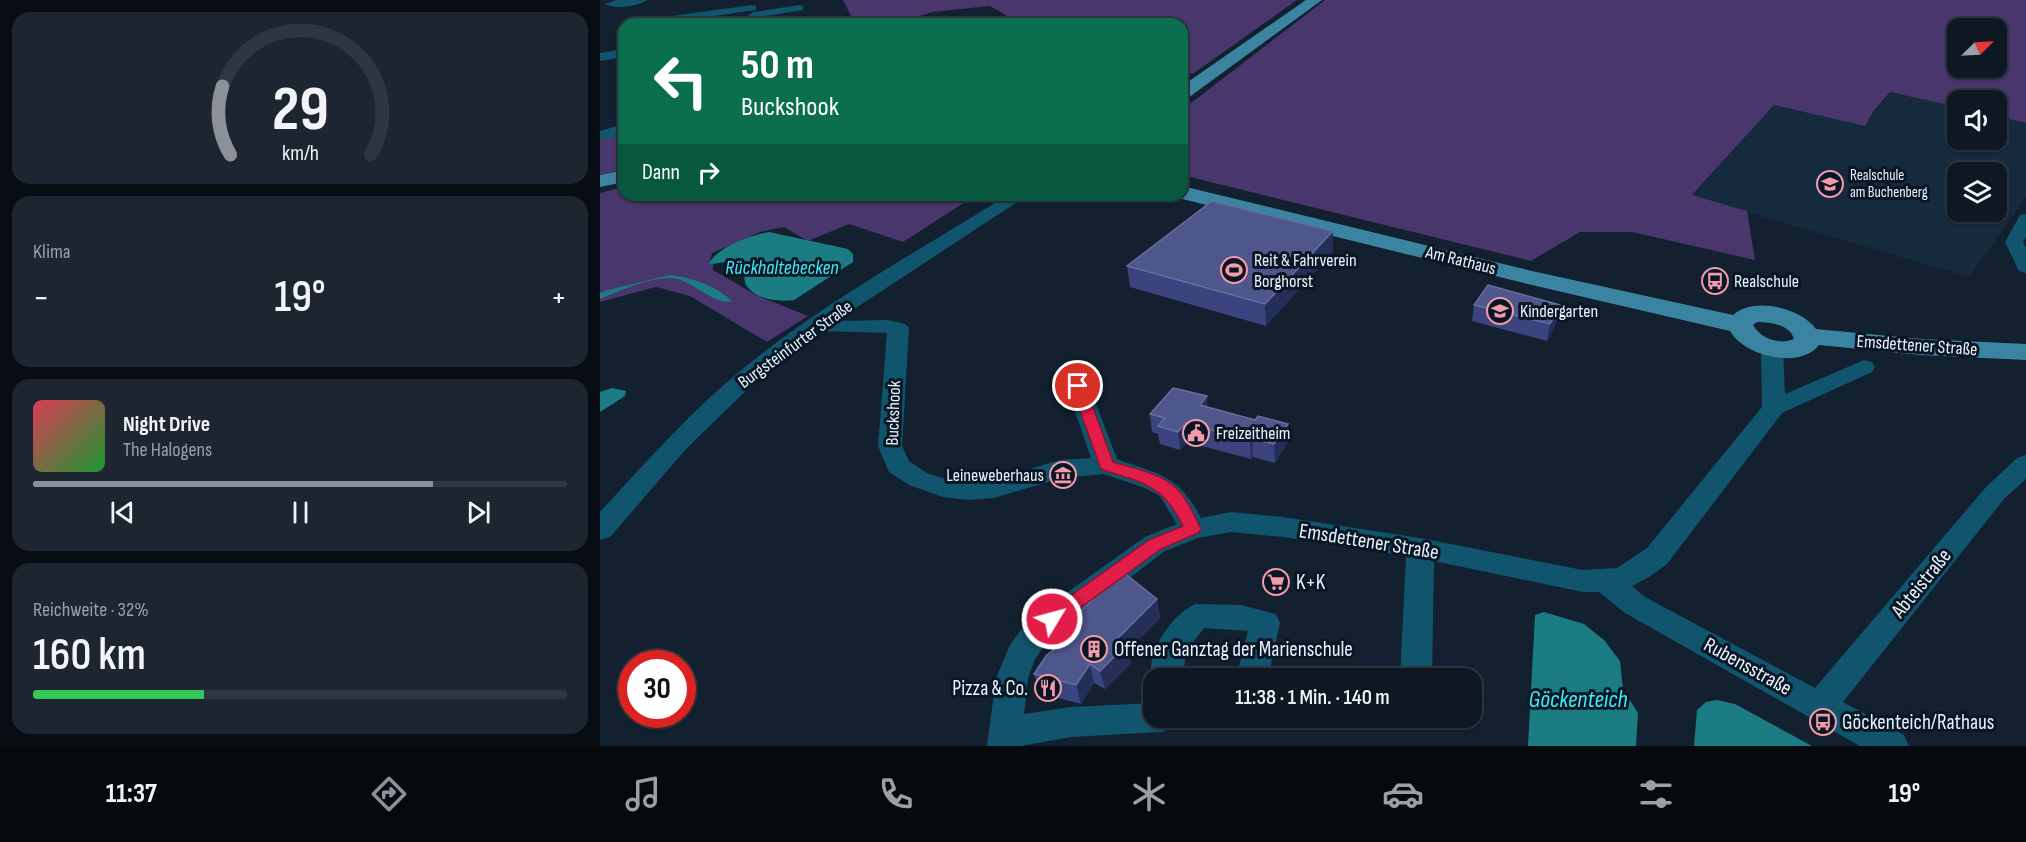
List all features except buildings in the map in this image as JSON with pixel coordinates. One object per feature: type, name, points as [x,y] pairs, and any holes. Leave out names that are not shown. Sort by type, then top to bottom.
[{"type":"main road","points":[[1188,90],[1315,0]]},
{"type":"main road","points":[[600,181],[618,177]]},
{"type":"main road","name":"Am Rathaus","points":[[1188,193],[1532,278],[1740,325]]},
{"type":"main road","points":[[1750,315],[1773,315],[1796,323],[1808,336],[1807,343],[1799,348],[1787,350],[1772,348],[1749,339],[1742,332],[1740,325],[1742,319],[1750,315]]},
{"type":"main road","name":"Emsdettener Straße","points":[[1808,336],[1921,347],[2026,352]]},
{"type":"street","points":[[611,4],[640,4]]},
{"type":"street","points":[[683,18],[799,8]]},
{"type":"street","points":[[600,57],[618,54]]},
{"type":"street","points":[[600,136],[618,130]]},
{"type":"street","name":"Burgsteinfurter Straße","points":[[600,530],[677,443],[752,372],[816,324],[1012,201]]},
{"type":"street","points":[[2026,219],[2014,242],[2026,267]]},
{"type":"street","name":"Buckshook","points":[[816,324],[827,327],[886,326],[898,328],[890,446],[898,466],[918,479],[955,490],[994,489],[1060,469],[1106,465],[1154,482],[1169,490],[1181,505],[1192,529]]},
{"type":"street","points":[[1772,348],[1774,408]]},
{"type":"street","name":"Emsdettener Straße","points":[[1005,739],[1012,678],[1021,654],[1038,630],[1155,544],[1192,529],[1231,522],[1283,526],[1420,548],[1583,581],[1607,582],[1635,573],[1657,556],[1774,408],[1864,368]]},
{"type":"street","points":[[1072,370],[1106,465]]},
{"type":"street","name":"Abteistraße","points":[[1820,706],[1995,494],[2026,464]]},
{"type":"street","points":[[1416,668],[1420,548]]},
{"type":"street","name":"Rubensstraße","points":[[1607,582],[1635,605],[1892,746]]},
{"type":"street","points":[[1168,668],[1171,648],[1196,616],[1241,616],[1265,623],[1254,668]]},
{"type":"street","points":[[1005,739],[1071,722],[1143,718]]},
{"type":"shaded area","points":[[843,0],[1297,0],[1194,73],[1188,74],[1188,18],[1011,18],[990,6],[932,12],[914,18],[852,18]]},
{"type":"shaded area","points":[[1325,0],[2026,0],[2026,123],[2007,118],[2007,90],[1947,90],[1947,105],[1890,92],[1865,126],[1774,105],[1692,195],[1747,211],[1755,260],[1632,232],[1580,232],[1531,261],[1188,176],[1188,105]]},
{"type":"shaded area","name":"Realschule am Buchenberg","points":[[1890,92],[1947,105],[1947,150],[2007,150],[2007,118],[2026,123],[2026,197],[1969,277],[1692,196],[1774,105],[1865,126]]},
{"type":"shaded area","points":[[618,134],[618,170],[600,175],[600,140]]},
{"type":"shaded area","points":[[618,188],[618,201],[967,201],[903,242],[849,224],[808,241],[784,227],[760,232],[712,253],[709,265],[713,264],[713,270],[758,296],[808,316],[767,342],[690,296],[656,287],[600,302],[600,193]]},
{"type":"water","name":"Rückhaltebecken","points":[[769,232],[848,249],[853,254],[853,262],[794,300],[788,301],[768,299],[755,294],[746,285],[743,271],[737,264],[727,262],[708,265],[726,247],[752,236]]},
{"type":"water","points":[[670,275],[703,283],[732,301],[726,302],[711,297],[687,283],[672,278],[644,282],[600,299],[600,293],[608,290]]},
{"type":"water","points":[[612,388],[626,391],[625,396],[600,412],[600,392]]},
{"type":"water","name":"Göckenteich","points":[[1544,612],[1584,624],[1604,640],[1620,661],[1623,689],[1638,713],[1636,746],[1528,746],[1535,615]]},
{"type":"water","points":[[1717,700],[1735,704],[1812,746],[1694,746],[1697,710],[1706,702]]},
{"type":"place","name":"Realschule am Buchenberg","points":[[1830,184]]},
{"type":"place","name":"Reit & Fahrverein Borghorst","points":[[1234,270]]},
{"type":"place","name":"Realschule","points":[[1715,281]]},
{"type":"place","name":"Kindergarten","points":[[1500,311]]},
{"type":"place","name":"Freizeitheim","points":[[1196,433]]},
{"type":"place","name":"Leineweberhaus","points":[[1063,475]]},
{"type":"place","name":"K+K","points":[[1276,582]]},
{"type":"place","name":"Offener Ganztag der Marienschule","points":[[1094,649]]},
{"type":"place","name":"Pizza & Co.","points":[[1048,688]]},
{"type":"place","name":"Göckenteich/Rathaus","points":[[1823,722]]},
{"type":"route","points":[[1052,619],[1155,544],[1177,533],[1192,529],[1181,505],[1169,490],[1154,482],[1106,465],[1078,386]]}]
